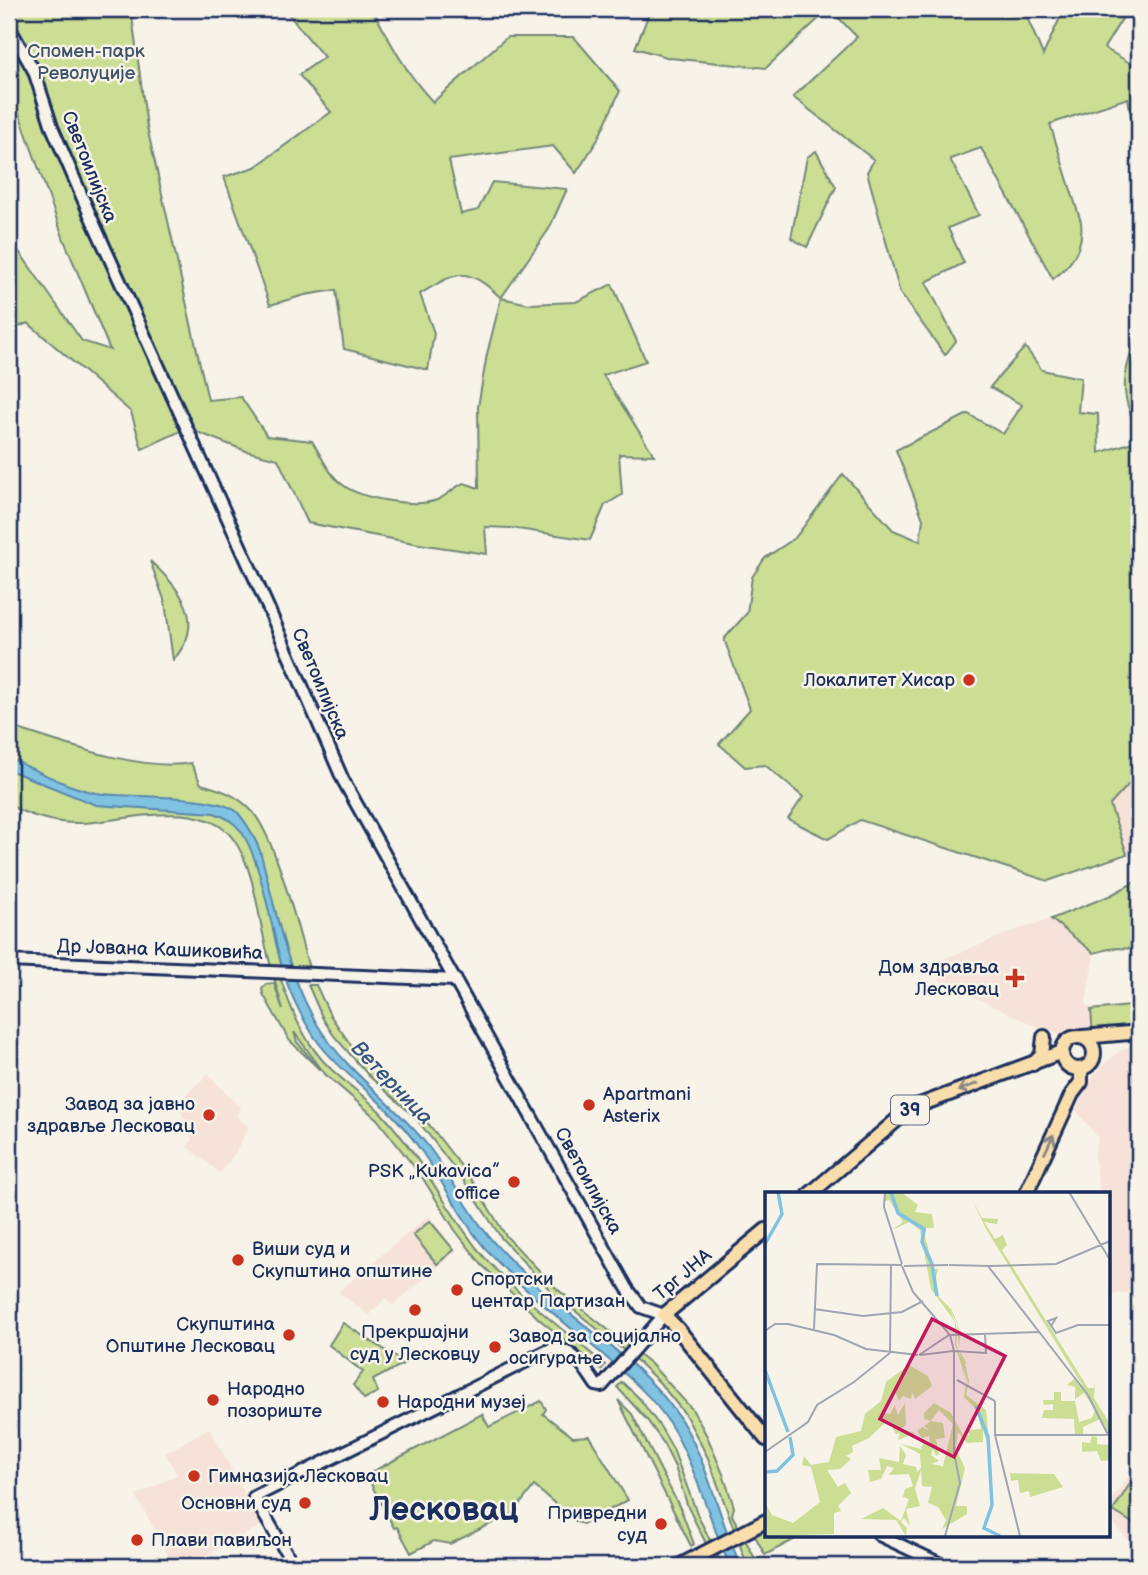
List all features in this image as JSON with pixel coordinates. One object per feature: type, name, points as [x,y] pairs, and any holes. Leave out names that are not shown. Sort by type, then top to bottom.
[{"type":"main road","points":[[1083,1037],[1091,1042],[1095,1051],[1092,1062],[1081,1069],[1067,1065],[1062,1052],[1068,1040],[1083,1037],[1134,1031]]},
{"type":"main road","points":[[1095,1051],[1134,1031]]},
{"type":"main road","points":[[1033,1064],[1042,1055],[1044,1037]]},
{"type":"main road","name":"39","points":[[812,1192],[917,1106],[1062,1052]]},
{"type":"main road","points":[[1027,1192],[1072,1094],[1081,1082],[1081,1069]]},
{"type":"main road","name":"Трг ЈНА","points":[[664,1315],[765,1231]]},
{"type":"main road","points":[[664,1315],[765,1438]]},
{"type":"main road","points":[[679,1566],[765,1522]]},
{"type":"street","name":"Светоилијска","points":[[9,27],[34,71],[52,127],[89,215],[267,605],[339,771],[627,1288],[641,1307],[664,1315]]},
{"type":"street","name":"Др Јована Кашиковића","points":[[9,961],[456,980]]},
{"type":"street","name":"Трг ЈНА","points":[[294,1566],[254,1497],[551,1349],[568,1352],[582,1365],[596,1385],[605,1381],[664,1315]]},
{"type":"street","points":[[881,1536],[945,1566]]},
{"type":"shaded area","points":[[1139,773],[1138,864],[1127,854],[1110,805]]},
{"type":"shaded area","name":"Дом здравља Лесковац","points":[[1051,919],[1094,953],[1086,1003],[1091,1010],[1093,1035],[1070,1037],[1033,1025],[942,982],[936,973],[937,965],[944,959]]},
{"type":"shaded area","points":[[1139,1044],[1139,1283],[1127,1293],[1110,1294],[1110,1192],[1100,1192],[1094,1156],[1098,1138],[1076,1110],[1092,1078],[1121,1050]]},
{"type":"shaded area","points":[[208,1074],[241,1109],[236,1115],[248,1127],[236,1152],[220,1173],[187,1147],[192,1140],[178,1102]]},
{"type":"shaded area","points":[[428,1216],[456,1251],[392,1306],[385,1298],[369,1315],[338,1292]]},
{"type":"shaded area","points":[[209,1428],[262,1525],[187,1566],[174,1566],[136,1496],[177,1474],[165,1453]]},
{"type":"shaded area","points":[[1139,1464],[1139,1554],[1110,1518],[1110,1500]]},
{"type":"green space","name":"Спомен-парк Револуције","points":[[9,9],[131,9],[147,127],[208,400],[241,397],[267,436],[312,441],[334,476],[351,490],[375,498],[416,503],[437,500],[464,483],[479,488],[478,407],[487,354],[501,298],[529,304],[576,302],[612,284],[646,361],[603,375],[654,455],[619,454],[622,495],[605,505],[590,540],[511,528],[485,527],[487,554],[308,523],[278,459],[246,451],[187,428],[142,449],[131,412],[28,323],[9,331],[9,255],[18,250],[82,341],[110,350],[64,240],[19,113],[9,102]]},
{"type":"green space","points":[[284,9],[381,9],[374,12],[387,36],[408,71],[433,102],[507,37],[574,37],[620,91],[597,141],[576,173],[553,146],[449,160],[461,214],[478,210],[492,182],[567,189],[549,229],[501,298],[479,280],[462,275],[444,280],[420,294],[434,333],[428,370],[344,349],[336,290],[270,305],[224,177],[255,167],[331,112],[299,75],[324,57]]},
{"type":"green space","points":[[651,9],[829,9],[766,68],[670,58],[635,48]]},
{"type":"green space","points":[[830,9],[1015,9],[1027,17],[1043,55],[1064,9],[1128,9],[1104,48],[1139,68],[1139,164],[1128,98],[1050,124],[1081,222],[1078,247],[1060,274],[1053,279],[981,148],[950,159],[979,215],[948,228],[964,263],[926,282],[956,341],[945,355],[900,293],[867,172],[874,160],[793,97],[857,37]]},
{"type":"green space","points":[[816,151],[836,187],[807,247],[791,238],[807,157]]},
{"type":"green space","points":[[1139,328],[1139,431],[1127,404],[1125,380]]},
{"type":"green space","points":[[1025,347],[1042,370],[1081,378],[1078,412],[1098,414],[1099,453],[1139,440],[1139,773],[1110,805],[1127,854],[1048,881],[860,820],[828,839],[788,819],[803,797],[765,765],[745,767],[719,744],[750,709],[724,639],[747,613],[752,577],[765,558],[795,538],[843,474],[893,530],[920,541],[923,519],[896,450],[968,414],[1003,434],[1022,405],[990,387]]},
{"type":"green space","points":[[150,561],[172,583],[186,607],[189,619],[189,632],[173,660],[165,602]]},
{"type":"green space","points":[[9,726],[124,759],[171,765],[191,763],[201,784],[232,796],[249,808],[259,821],[277,862],[311,975],[279,974],[306,1038],[322,1060],[378,1110],[397,1131],[464,1231],[489,1263],[538,1309],[605,1365],[601,1370],[539,1319],[482,1265],[455,1230],[422,1177],[377,1119],[325,1074],[294,1032],[297,1042],[320,1070],[289,1040],[263,994],[262,989],[266,984],[274,983],[283,1010],[250,876],[234,840],[220,827],[203,818],[184,815],[162,814],[72,823],[25,813],[9,805]]},
{"type":"green space","points":[[1139,880],[1139,949],[1113,948],[1094,953],[1051,919],[1109,896]]},
{"type":"green space","points":[[308,985],[316,985],[330,1015],[353,1048],[409,1101],[427,1122],[471,1179],[506,1236],[557,1289],[651,1364],[692,1409],[723,1474],[734,1507],[732,1515],[759,1566],[749,1566],[745,1559],[708,1458],[685,1414],[659,1382],[553,1293],[502,1239],[464,1181],[415,1117],[370,1077],[334,1036]]},
{"type":"green space","points":[[1139,1005],[1139,1022],[1093,1035],[1091,1010]]},
{"type":"green space","points":[[430,1221],[454,1250],[437,1264],[413,1235]]},
{"type":"green space","points":[[343,1323],[405,1363],[373,1380],[378,1392],[364,1399],[353,1385],[363,1372],[329,1345]]},
{"type":"green space","points":[[622,1382],[639,1398],[673,1449],[698,1516],[723,1566],[717,1566],[688,1507],[675,1467],[662,1441],[617,1387]]},
{"type":"green space","points":[[618,1400],[632,1414],[681,1510],[694,1544],[691,1546]]},
{"type":"green space","points":[[541,1401],[546,1409],[543,1414],[573,1437],[589,1436],[628,1500],[583,1524],[534,1486],[508,1520],[505,1517],[450,1544],[434,1541],[411,1553],[397,1527],[394,1528],[368,1474],[482,1414],[489,1427]]},
{"type":"green space","points":[[1139,1469],[1139,1527],[1113,1511]]},
{"type":"green space","points":[[765,1531],[765,1536],[801,1536],[765,1555],[755,1536]]},
{"type":"water","points":[[9,758],[91,792],[196,799],[229,807],[239,814],[260,851],[286,949],[303,997],[327,1039],[428,1146],[476,1220],[499,1248],[546,1293],[642,1373],[675,1411],[696,1448],[741,1566],[730,1566],[686,1455],[661,1411],[628,1377],[537,1300],[494,1259],[474,1234],[408,1133],[315,1038],[286,980],[260,878],[248,843],[240,830],[229,820],[214,813],[96,805],[9,770]]},
{"type":"place","name":"Локалитет Хисар","points":[[969,680]]},
{"type":"place","name":"Дом здравља Лесковац","points":[[1015,978]]},
{"type":"place","name":"Apartmani Asterix","points":[[589,1105]]},
{"type":"place","name":"Завод за јавно здравље Лесковац","points":[[209,1115]]},
{"type":"place","name":"PSK „Kukavica” office","points":[[514,1182]]},
{"type":"place","name":"Виши суд и Скупштина општине","points":[[238,1260]]},
{"type":"place","name":"Спортски центар Партизан","points":[[457,1290]]},
{"type":"place","name":"Прекршајни суд у Лесковцу","points":[[415,1310]]},
{"type":"place","name":"Скупштина Општине Лесковац","points":[[289,1335]]},
{"type":"place","name":"Завод за социјално осигурање","points":[[495,1347]]},
{"type":"place","name":"Народно позориште","points":[[213,1400]]},
{"type":"place","name":"Народни музеј","points":[[383,1402]]},
{"type":"place","name":"Гимназија Лесковац","points":[[194,1476]]},
{"type":"place","name":"Основни суд","points":[[305,1503]]},
{"type":"place","name":"Привредни суд","points":[[661,1524]]},
{"type":"place","name":"Плави павиљон","points":[[137,1540]]},
{"type":"district","name":"Лесковац","points":[[444,1510]]},
{"type":"water label","name":"Ветерница","points":[[392,1083]]}]
